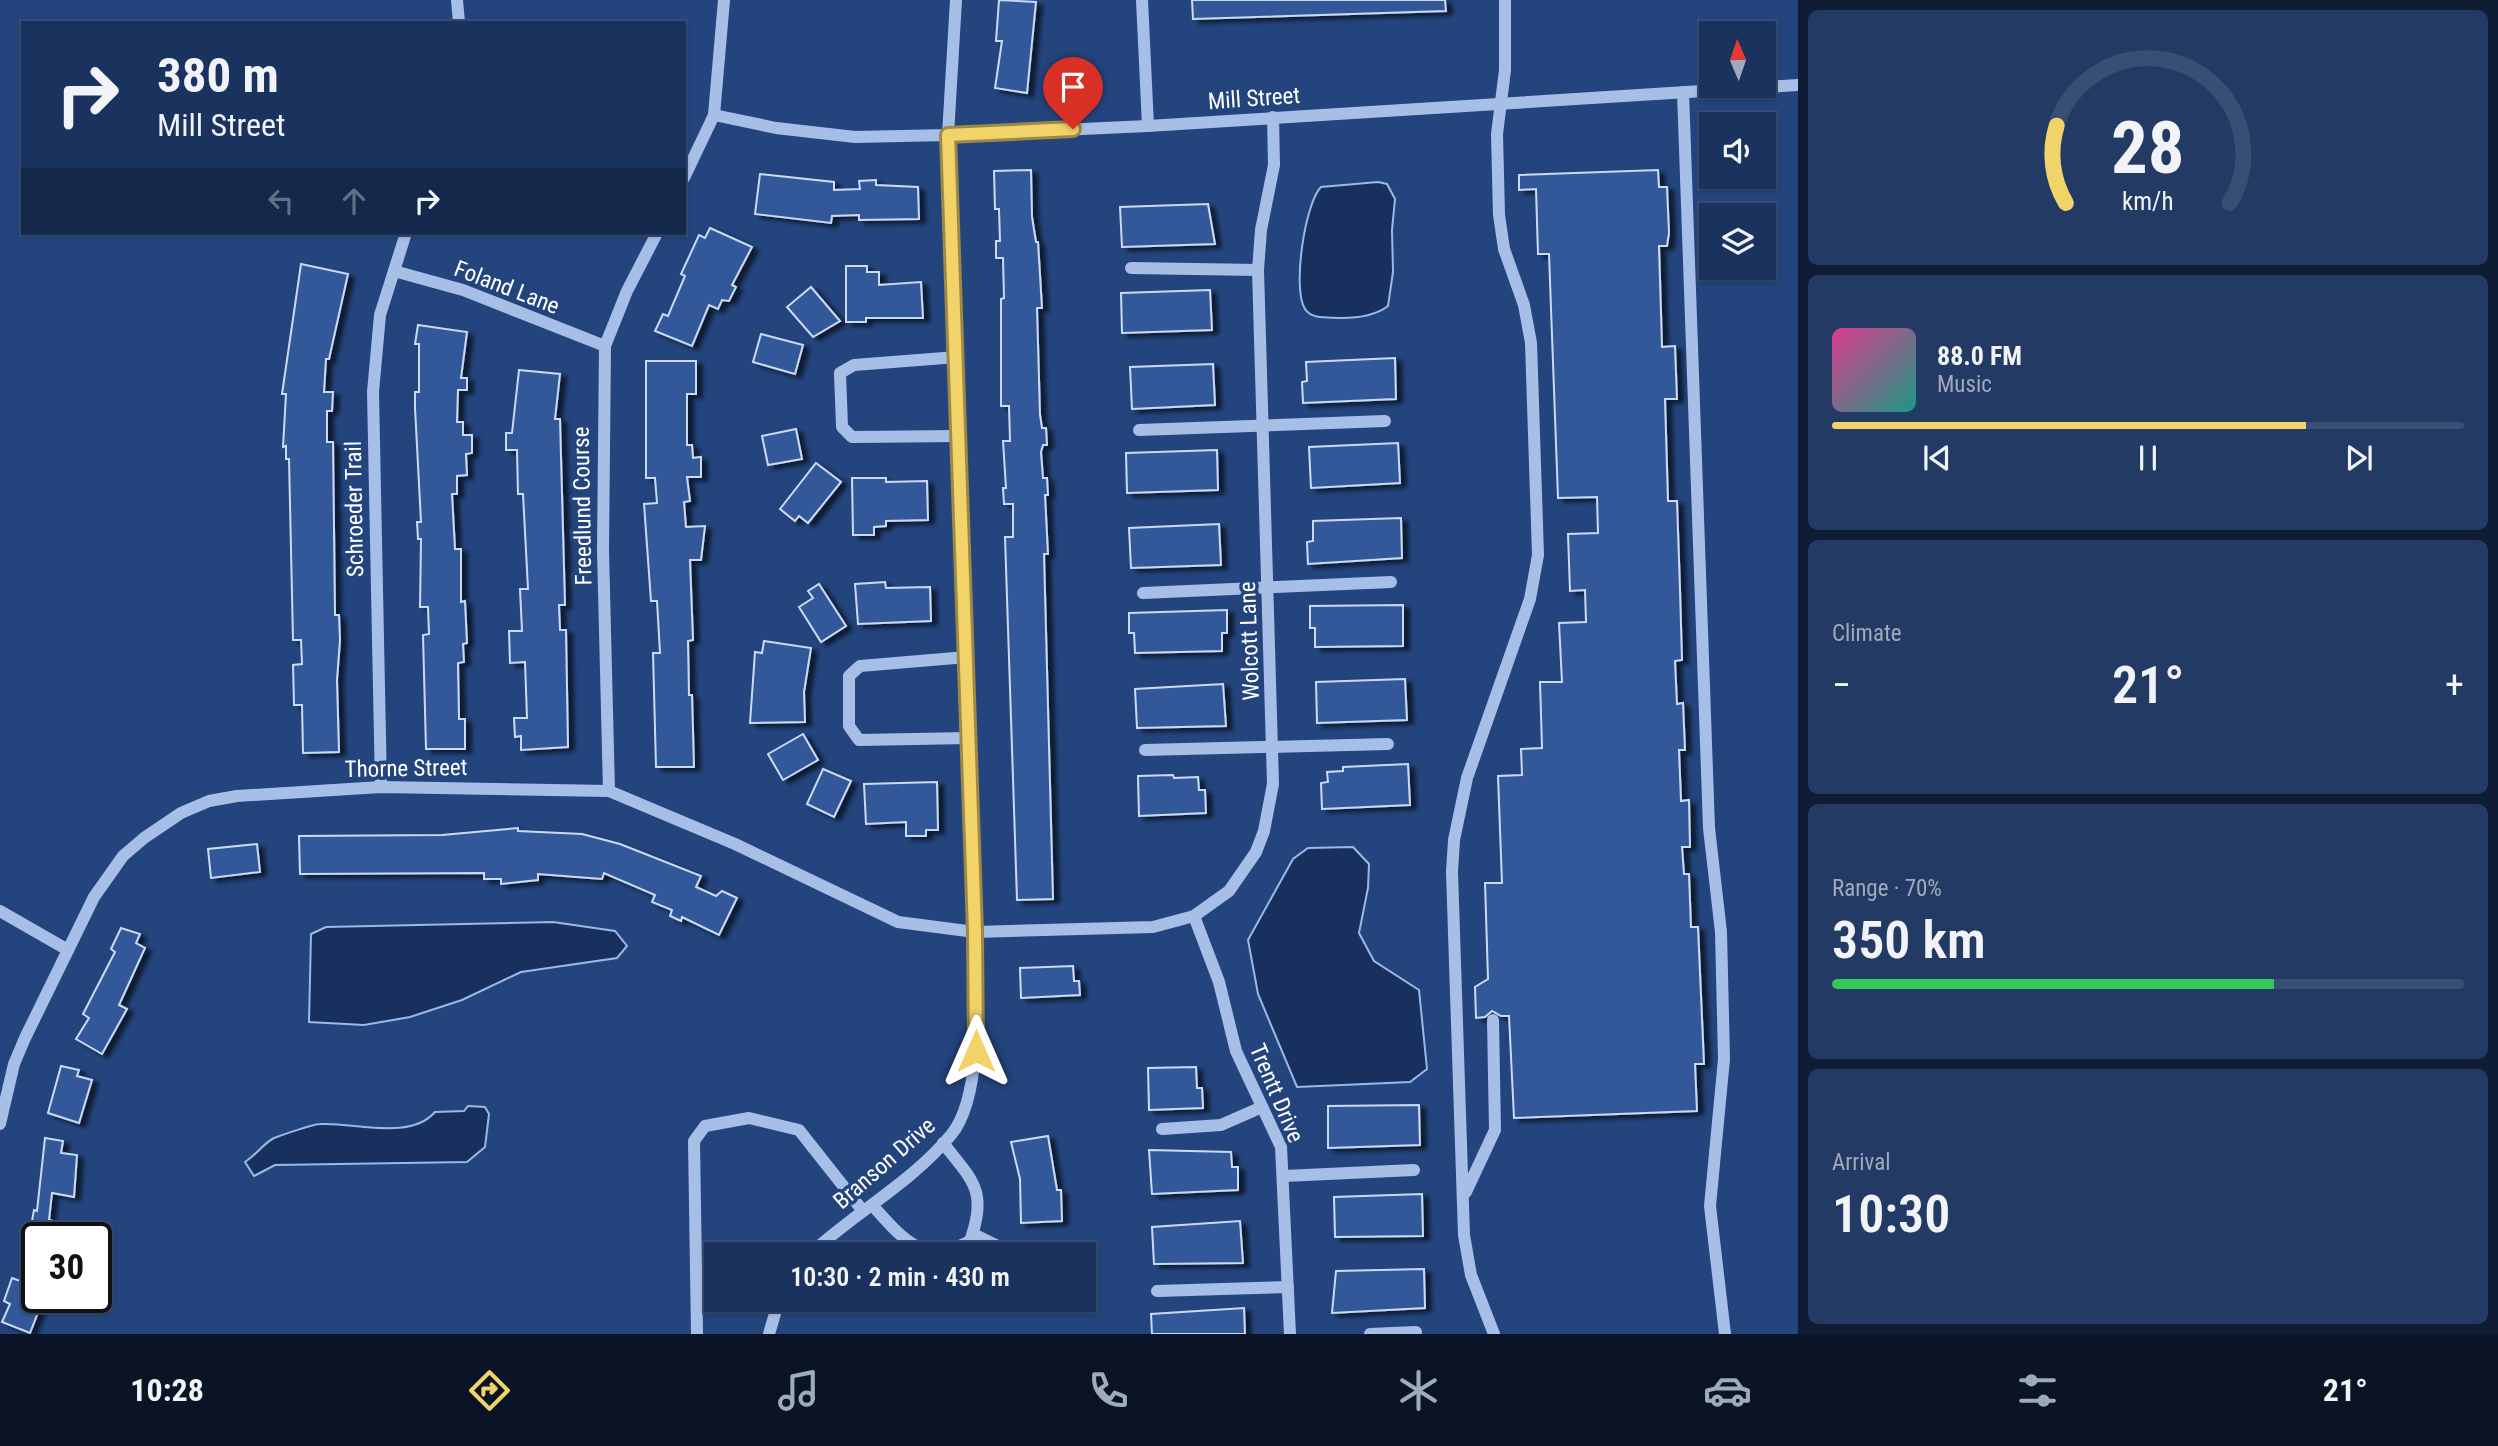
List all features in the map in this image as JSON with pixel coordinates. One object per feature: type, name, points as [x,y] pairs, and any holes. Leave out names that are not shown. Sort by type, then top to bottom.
[{"type":"street","points":[[457,0],[460,21]]},
{"type":"street","points":[[686,174],[714,115],[724,0]]},
{"type":"street","name":"Branson Drive","points":[[825,1242],[953,1133],[970,1090],[976,1051],[967,657],[948,135],[956,0]]},
{"type":"street","points":[[1142,0],[1148,126]]},
{"type":"street","points":[[1494,1334],[1471,1275],[1463,1209],[1452,872],[1454,840],[1467,778],[1530,599],[1538,540],[1530,334],[1501,232],[1497,134],[1505,69],[1505,0]]},
{"type":"street","name":"Mill Street","points":[[714,115],[776,128],[855,137],[948,135],[1148,126],[1798,85]]},
{"type":"street","points":[[1683,92],[1709,828],[1721,932],[1723,1001],[1723,1088],[1712,1173],[1711,1219],[1725,1334]]},
{"type":"street","name":"Wolcott Lane","points":[[975,932],[1153,928],[1194,916],[1229,891],[1256,852],[1269,808],[1273,747],[1258,270],[1261,230],[1274,165],[1273,117]]},
{"type":"street","name":"Schroeder Trail","points":[[382,788],[373,392],[380,314],[404,235]]},
{"type":"street","name":"Freedlund Course","points":[[609,791],[603,511],[604,346],[626,290],[656,235]]},
{"type":"street","points":[[1131,268],[1258,270]]},
{"type":"street","name":"Foland Lane","points":[[394,271],[463,290],[604,346]]},
{"type":"street","points":[[957,357],[854,365],[840,373],[842,427],[852,438],[960,436]]},
{"type":"street","points":[[1139,430],[1263,428],[1385,421]]},
{"type":"street","points":[[1143,593],[1391,582]]},
{"type":"street","points":[[967,657],[860,666],[849,676],[849,726],[859,740],[969,738]]},
{"type":"street","points":[[1145,750],[1388,744]]},
{"type":"street","name":"Thorne Street","points":[[0,1124],[14,1064],[94,897],[123,856],[144,838],[181,813],[209,801],[237,796],[382,788],[524,787],[609,791],[735,844],[898,922],[975,932]]},
{"type":"street","points":[[0,911],[68,950]]},
{"type":"street","name":"Trentt Drive","points":[[1194,916],[1219,982],[1236,1051],[1281,1147],[1290,1334]]},
{"type":"street","points":[[1463,1209],[1472,1175],[1495,1130],[1493,1020]]},
{"type":"street","points":[[1162,1129],[1221,1125],[1262,1107]]},
{"type":"street","points":[[697,1334],[694,1141],[705,1126],[749,1118],[799,1130],[868,1208],[902,1238],[922,1249],[950,1252],[970,1241],[980,1215],[974,1181],[943,1143]]},
{"type":"street","points":[[1284,1175],[1414,1170]]},
{"type":"street","points":[[973,1234],[989,1242]]},
{"type":"street","points":[[1157,1290],[1288,1287]]},
{"type":"street","points":[[769,1334],[775,1312]]},
{"type":"street","points":[[1370,1334],[1416,1332]]},
{"type":"water","points":[[1378,182],[1387,184],[1395,199],[1392,230],[1393,272],[1388,306],[1359,317],[1326,318],[1308,313],[1301,299],[1300,266],[1305,227],[1315,196],[1321,187]]},
{"type":"water","points":[[1353,847],[1369,864],[1368,888],[1359,933],[1374,961],[1419,990],[1427,1069],[1410,1082],[1297,1087],[1258,994],[1248,940],[1293,859],[1308,848]]},
{"type":"water","points":[[553,922],[615,931],[627,946],[617,958],[521,972],[462,1000],[410,1017],[364,1025],[309,1022],[311,934],[326,927]]},
{"type":"water","points":[[468,1106],[485,1107],[489,1114],[485,1147],[467,1162],[275,1165],[254,1176],[245,1162],[274,1138],[311,1126],[334,1124],[397,1128],[424,1121],[435,1112],[464,1111]]},
{"type":"building","points":[[999,0],[1036,2],[1027,93],[995,88],[1002,41],[996,41]]},
{"type":"building","points":[[1192,0],[1445,0],[1446,11],[1193,19]]},
{"type":"building","points":[[1031,170],[1032,217],[1038,242],[1042,308],[1037,308],[1040,415],[1042,428],[1046,428],[1047,445],[1043,445],[1041,452],[1043,478],[1047,478],[1048,495],[1045,495],[1048,554],[1044,554],[1053,899],[1017,900],[1005,537],[1013,537],[1013,504],[1004,504],[1003,488],[1006,488],[1003,441],[1010,441],[1009,406],[1001,406],[1003,258],[996,258],[996,241],[1000,241],[999,209],[995,209],[994,171]]},
{"type":"building","points":[[1658,170],[1659,187],[1667,187],[1669,233],[1667,246],[1659,246],[1662,347],[1675,346],[1677,399],[1665,399],[1668,501],[1677,501],[1682,660],[1675,661],[1677,704],[1683,703],[1685,750],[1679,750],[1681,801],[1689,800],[1690,847],[1682,847],[1684,874],[1689,874],[1691,927],[1698,927],[1704,1064],[1695,1064],[1697,1111],[1514,1118],[1509,1016],[1501,1016],[1492,1011],[1485,1017],[1476,1018],[1475,987],[1488,979],[1485,883],[1502,883],[1498,776],[1522,775],[1521,749],[1542,748],[1540,682],[1562,682],[1559,623],[1586,622],[1585,590],[1570,591],[1568,534],[1598,533],[1597,497],[1558,498],[1549,254],[1538,254],[1536,189],[1519,190],[1519,175]]},
{"type":"building","points":[[760,174],[834,182],[834,190],[860,189],[859,181],[876,180],[876,185],[918,187],[919,219],[859,220],[859,215],[832,216],[831,223],[755,214]]},
{"type":"building","points":[[1208,204],[1215,244],[1122,247],[1120,207]]},
{"type":"building","points":[[710,228],[752,247],[732,285],[736,287],[729,301],[722,300],[718,309],[709,305],[692,346],[655,331],[663,314],[668,316],[685,276],[681,274],[699,235],[705,238]]},
{"type":"building","points":[[301,264],[348,274],[329,359],[326,359],[324,392],[333,392],[332,411],[327,411],[327,442],[333,442],[335,615],[339,615],[340,640],[337,680],[339,752],[303,753],[302,705],[294,705],[293,665],[302,664],[301,640],[293,640],[289,459],[286,459],[286,446],[283,447],[286,394],[282,394]]},
{"type":"building","points":[[846,266],[867,266],[867,272],[879,272],[879,285],[921,282],[923,318],[866,318],[866,322],[846,322]]},
{"type":"building","points":[[811,287],[840,321],[813,337],[787,307]]},
{"type":"building","points":[[1210,290],[1212,330],[1122,333],[1121,293]]},
{"type":"building","points":[[418,325],[467,332],[461,378],[467,378],[467,390],[458,390],[457,422],[463,422],[463,435],[472,435],[472,453],[466,454],[467,475],[457,476],[457,494],[452,494],[455,549],[461,549],[461,602],[465,601],[467,643],[463,644],[464,662],[458,663],[459,719],[465,719],[465,749],[426,749],[423,635],[429,634],[428,607],[420,607],[421,539],[418,539],[417,522],[421,522],[415,408],[415,392],[419,392],[419,344],[415,344]]},
{"type":"building","points":[[761,334],[803,345],[795,374],[753,362]]},
{"type":"building","points":[[1395,358],[1396,399],[1303,403],[1302,382],[1307,381],[1306,362]]},
{"type":"building","points":[[646,361],[696,361],[696,394],[687,394],[687,445],[692,445],[693,458],[701,457],[701,477],[687,477],[690,501],[684,502],[686,527],[705,526],[701,560],[690,560],[693,640],[688,641],[689,695],[692,695],[694,767],[656,767],[653,653],[660,653],[657,601],[651,601],[644,504],[657,503],[655,478],[646,478]]},
{"type":"building","points":[[1213,364],[1215,405],[1132,409],[1130,367]]},
{"type":"building","points":[[519,370],[560,374],[555,419],[560,419],[565,605],[559,605],[560,630],[566,630],[568,747],[521,750],[521,736],[515,737],[514,718],[527,718],[525,662],[510,663],[509,631],[522,631],[520,589],[528,589],[523,494],[518,494],[517,450],[506,450],[506,433],[512,433]]},
{"type":"building","points":[[796,429],[802,459],[768,465],[762,436]]},
{"type":"building","points":[[1398,443],[1400,483],[1311,488],[1309,447]]},
{"type":"building","points":[[1217,450],[1218,490],[1127,493],[1126,453]]},
{"type":"building","points":[[816,463],[841,482],[808,523],[799,516],[795,521],[780,509]]},
{"type":"building","points":[[852,478],[886,478],[886,482],[927,481],[928,520],[886,521],[886,526],[874,527],[874,535],[853,535]]},
{"type":"building","points":[[1401,518],[1402,558],[1308,564],[1307,542],[1313,541],[1313,521]]},
{"type":"building","points":[[1219,524],[1221,565],[1131,568],[1129,528]]},
{"type":"building","points":[[885,582],[886,588],[930,587],[931,621],[858,624],[855,584]]},
{"type":"building","points":[[819,584],[846,626],[821,642],[799,607],[813,598],[808,591]]},
{"type":"building","points":[[1403,605],[1403,646],[1315,647],[1315,628],[1310,628],[1310,606]]},
{"type":"building","points":[[1227,610],[1227,633],[1222,633],[1222,651],[1135,653],[1134,633],[1129,633],[1129,613]]},
{"type":"building","points":[[764,641],[811,648],[804,692],[805,722],[750,723],[755,652],[762,653]]},
{"type":"building","points":[[1405,679],[1407,720],[1317,723],[1316,682]]},
{"type":"building","points":[[1223,684],[1226,726],[1137,728],[1135,689]]},
{"type":"building","points":[[803,734],[818,760],[783,780],[768,754]]},
{"type":"building","points":[[1408,764],[1410,805],[1322,809],[1321,783],[1328,782],[1327,772],[1343,771],[1343,767]]},
{"type":"building","points":[[823,769],[851,781],[834,817],[807,804]]},
{"type":"building","points":[[1173,775],[1174,778],[1198,777],[1199,790],[1205,790],[1206,813],[1139,816],[1138,776]]},
{"type":"building","points":[[937,782],[938,830],[926,830],[926,836],[906,836],[906,822],[866,824],[864,784]]},
{"type":"building","points":[[518,828],[518,831],[582,834],[620,844],[701,876],[696,887],[716,896],[722,891],[737,898],[719,935],[682,917],[681,921],[670,916],[672,910],[652,902],[655,895],[604,873],[602,879],[538,874],[538,880],[501,884],[501,879],[484,879],[484,873],[300,874],[299,836],[442,835]]},
{"type":"building","points":[[257,844],[260,872],[211,878],[208,849]]},
{"type":"building","points":[[121,928],[140,934],[136,943],[145,948],[119,1005],[127,1009],[102,1054],[76,1039],[89,1018],[83,1014],[115,952],[111,949]]},
{"type":"building","points":[[1073,966],[1074,981],[1079,981],[1080,995],[1021,998],[1020,968]]},
{"type":"building","points":[[61,1066],[79,1070],[77,1076],[92,1080],[79,1123],[48,1113]]},
{"type":"building","points":[[1196,1067],[1197,1088],[1202,1088],[1203,1108],[1149,1110],[1148,1068]]},
{"type":"building","points":[[1419,1105],[1420,1145],[1328,1148],[1328,1106]]},
{"type":"building","points":[[1048,1136],[1057,1190],[1061,1190],[1062,1221],[1021,1223],[1020,1179],[1011,1142]]},
{"type":"building","points":[[45,1138],[63,1141],[61,1153],[77,1155],[74,1197],[52,1193],[49,1220],[57,1222],[32,1222],[34,1210],[37,1211]]},
{"type":"building","points":[[1149,1150],[1231,1152],[1232,1167],[1238,1167],[1238,1190],[1152,1194]]},
{"type":"building","points":[[1422,1194],[1423,1236],[1335,1237],[1334,1197]]},
{"type":"building","points":[[1240,1221],[1243,1263],[1154,1264],[1152,1227]]},
{"type":"building","points":[[1424,1269],[1425,1308],[1332,1313],[1336,1271]]},
{"type":"building","points":[[12,1278],[21,1281],[21,1313],[38,1313],[30,1333],[2,1322],[10,1304],[4,1301]]},
{"type":"building","points":[[1244,1308],[1245,1334],[1152,1334],[1151,1314]]},
{"type":"route","points":[[976,1051],[975,932],[948,135],[1073,129]]}]
